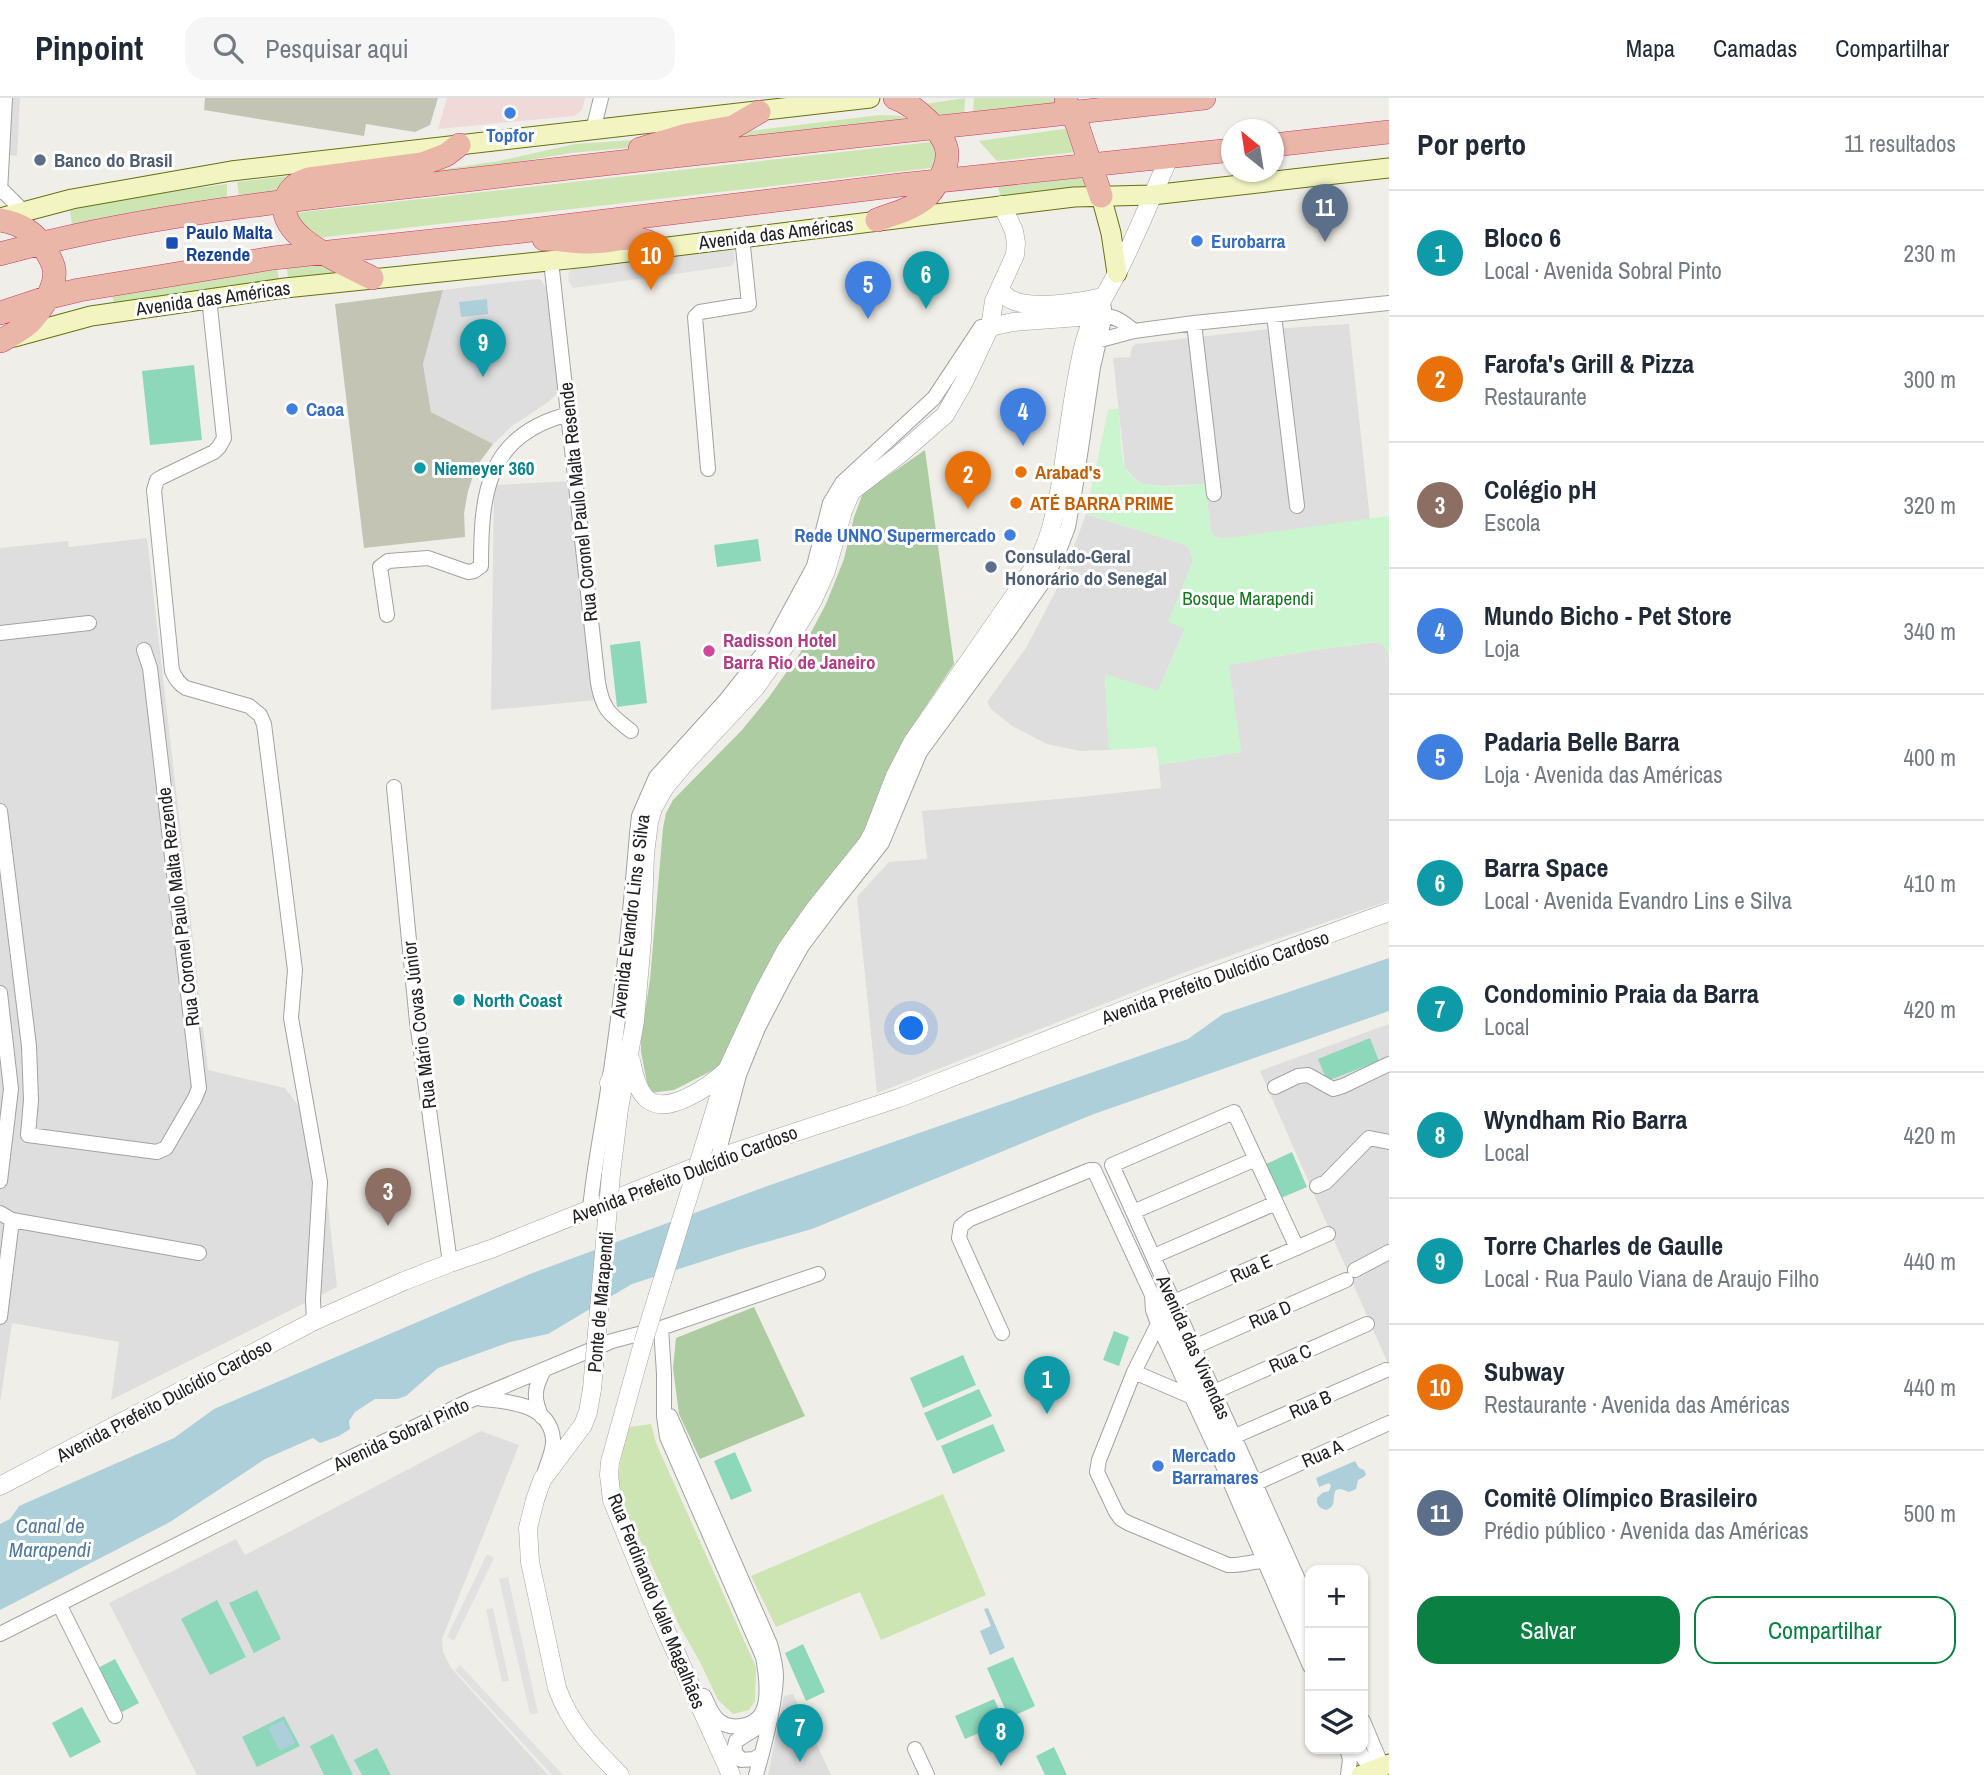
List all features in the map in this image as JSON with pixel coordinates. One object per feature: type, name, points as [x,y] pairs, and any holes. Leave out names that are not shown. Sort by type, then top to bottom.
[{"type":"highway","points":[[877,220],[923,200],[944,170],[947,150],[943,140],[920,113],[895,98]]},
{"type":"highway","points":[[0,254],[64,237],[238,206],[543,170],[934,129],[1068,106],[1204,98]]},
{"type":"highway","points":[[1068,106],[1101,197]]},
{"type":"highway","points":[[543,170],[564,159],[640,149],[687,135],[733,127],[759,112]]},
{"type":"highway","points":[[1284,144],[1389,132]]},
{"type":"highway","points":[[372,278],[323,253],[293,231],[284,214],[285,201],[290,190],[301,181],[422,164],[446,155],[459,145]]},
{"type":"highway","name":"Avenida das Américas","points":[[0,313],[79,290],[273,258],[515,232],[900,185],[1221,151]]},
{"type":"highway","points":[[0,219],[26,228],[41,243],[54,267],[52,285],[29,322],[1,341]]},
{"type":"highway","points":[[515,232],[531,240],[589,242],[634,237],[659,247]]},
{"type":"main road","points":[[0,219],[72,199],[218,173],[859,99]]},
{"type":"main road","name":"Avenida das Américas","points":[[1,341],[91,316],[209,298],[372,278],[551,261],[1074,197],[1152,195],[1389,168]]},
{"type":"main road","points":[[1101,197],[1111,233],[1117,273]]},
{"type":"street","points":[[5,98],[1,191],[23,211]]},
{"type":"street","points":[[593,130],[601,98]]},
{"type":"street","points":[[711,1152],[727,1070],[786,950],[867,844],[912,743],[1021,600],[1045,549],[1100,310],[1170,156]]},
{"type":"street","name":"Avenida Evandro Lins e Silva","points":[[619,1109],[635,1021],[642,940],[645,854],[653,808],[686,762],[756,687],[789,640],[813,600],[826,571],[851,492],[945,415],[990,327],[994,301],[1015,255],[1014,231],[1002,205]]},
{"type":"street","points":[[708,468],[695,317],[700,312],[749,304],[742,237]]},
{"type":"street","name":"Rua Coronel Paulo Malta Resende","points":[[551,261],[601,699],[610,713],[631,731]]},
{"type":"street","points":[[999,289],[1015,302],[1029,305],[1068,303],[1100,310],[1134,331]]},
{"type":"street","points":[[209,298],[222,443],[214,452],[157,480],[153,490],[172,671],[186,688],[249,706],[260,715],[264,724],[295,962],[291,1018],[320,1182],[314,1321]]},
{"type":"street","points":[[1092,342],[1134,331],[1194,323],[1389,303]]},
{"type":"street","points":[[990,327],[1013,321],[1100,310]]},
{"type":"street","points":[[1274,315],[1297,506]]},
{"type":"street","points":[[1194,323],[1214,494]]},
{"type":"street","name":"Avenida Evandro Lins e Silva","points":[[590,1209],[624,980],[639,816],[656,777],[725,702],[775,638],[814,566],[831,503],[842,483],[934,398],[981,327],[990,327]]},
{"type":"street","points":[[387,615],[380,567],[383,563],[428,558],[468,572],[481,566],[483,504],[489,480],[499,459],[525,433],[547,420],[569,414]]},
{"type":"street","points":[[0,633],[89,623]]},
{"type":"street","points":[[711,1152],[758,1028],[802,946],[882,843],[920,752],[986,649]]},
{"type":"street","name":"Rua Coronel Paulo Malta Rezende","points":[[29,1046],[32,1100],[28,1135],[157,1152],[166,1148],[199,1088],[150,668],[144,650]]},
{"type":"street","name":"Rua Mário Covas Júnior","points":[[394,787],[417,1022],[450,1263]]},
{"type":"street","points":[[0,811],[5,897],[29,1046],[7,1049]]},
{"type":"street","points":[[871,859],[878,820]]},
{"type":"street","points":[[633,882],[642,940]]},
{"type":"street","name":"Avenida Prefeito Dulcídio Cardoso","points":[[0,1486],[314,1321],[404,1281],[491,1250],[590,1209],[711,1152],[899,1098],[1170,992],[1389,912]]},
{"type":"street","points":[[0,993],[11,1089],[0,1181]]},
{"type":"street","points":[[609,1083],[635,1021]]},
{"type":"street","points":[[630,1056],[639,1088],[650,1101],[670,1104],[714,1082],[727,1070],[758,1028]]},
{"type":"street","points":[[1275,1087],[1298,1076],[1308,1075],[1333,1089],[1389,1064]]},
{"type":"street","name":"Ponte de Marapendi","points":[[542,1480],[583,1425],[588,1412],[619,1109]]},
{"type":"street","name":"Avenida das Vivendas","points":[[1256,1159],[1234,1112],[1112,1165],[1305,1595]]},
{"type":"street","points":[[1317,1186],[1326,1182],[1369,1138],[1389,1142]]},
{"type":"street","name":"Rua Ferdinando Valle Magalhães","points":[[711,1152],[643,1343],[610,1462],[610,1488],[612,1500],[658,1614],[731,1775]]},
{"type":"street","points":[[1133,1212],[1256,1159],[1297,1248]]},
{"type":"street","points":[[1002,1333],[959,1238],[961,1226],[970,1219],[1090,1170],[1095,1171],[1152,1295],[1153,1310],[1164,1322],[1260,1537],[1265,1561],[1305,1654]]},
{"type":"street","points":[[1153,1256],[1276,1203]]},
{"type":"street","points":[[0,1317],[6,1216],[198,1254]]},
{"type":"street","name":"Rua E","points":[[1174,1302],[1328,1234]]},
{"type":"street","name":"Rua D","points":[[1194,1347],[1351,1275],[1389,1252]]},
{"type":"street","name":"Avenida Sobral Pinto","points":[[0,1634],[335,1465],[477,1399],[612,1341],[660,1328],[818,1274]]},
{"type":"street","points":[[1164,1322],[1134,1372],[1099,1460],[1097,1472],[1116,1512],[1128,1523],[1228,1564],[1265,1561]]},
{"type":"street","points":[[1164,1322],[1190,1396],[1305,1628]]},
{"type":"street","name":"Rua C","points":[[1214,1392],[1367,1324]]},
{"type":"street","points":[[660,1328],[667,1437],[763,1657],[766,1698],[762,1714],[741,1726],[724,1724],[717,1719],[701,1692],[685,1674]]},
{"type":"street","points":[[544,1370],[535,1391],[536,1403],[553,1439],[531,1512],[527,1544],[557,1688],[565,1708],[585,1739],[620,1775]]},
{"type":"street","name":"Rua B","points":[[1233,1437],[1386,1370]]},
{"type":"street","points":[[1134,1372],[1190,1396]]},
{"type":"street","points":[[477,1399],[524,1405],[542,1417]]},
{"type":"street","points":[[665,1405],[770,1644],[775,1662],[774,1695],[756,1775]]},
{"type":"street","name":"Rua A","points":[[1254,1484],[1389,1423]]},
{"type":"street","points":[[686,1482],[691,1482],[695,1487],[718,1537],[730,1551]]},
{"type":"street","points":[[60,1604],[115,1716]]},
{"type":"street","points":[[757,1719],[755,1729],[736,1741],[734,1751],[741,1760],[747,1761],[762,1754]]},
{"type":"street","points":[[1368,1735],[1377,1769]]},
{"type":"street","points":[[915,1749],[927,1775]]},
{"type":"street","points":[[1348,1754],[1348,1775]]},
{"type":"street","points":[[1362,1754],[1366,1762],[1377,1769]]},
{"type":"shaded area","points":[[0,98],[20,98],[17,156],[0,154]]},
{"type":"shaded area","points":[[205,98],[438,98],[430,125],[415,132],[366,124],[364,136],[204,110]]},
{"type":"shaded area","name":"Topfor","points":[[447,98],[585,98],[582,110],[574,116],[438,129]]},
{"type":"shaded area","points":[[733,247],[735,260],[732,266],[573,288],[569,282],[568,273],[573,269]]},
{"type":"shaded area","points":[[541,280],[546,288],[558,393],[512,426],[493,444],[431,412],[423,364],[443,290]]},
{"type":"shaded area","name":"Niemeyer 360","points":[[443,290],[423,364],[431,412],[493,444],[476,467],[468,491],[464,513],[465,537],[364,548],[335,304]]},
{"type":"shaded area","points":[[1349,324],[1370,520],[1221,539],[1211,531],[1205,484],[1142,484],[1125,468],[1113,358],[1130,357],[1132,347],[1136,344],[1269,329]]},
{"type":"shaded area","points":[[572,481],[596,700],[491,710],[494,485]]},
{"type":"shaded area","points":[[1086,514],[1183,544],[1190,549],[1193,561],[1169,622],[1185,628],[1158,691],[1105,675],[1109,750],[1080,751],[1047,744],[1012,726],[991,709],[987,702],[1026,648],[1062,579]]},
{"type":"shaded area","points":[[147,538],[208,1070],[285,1088],[320,1134],[337,1287],[111,1400],[119,1342],[12,1323],[0,1403],[0,548],[68,541],[69,547]]},
{"type":"shaded area","points":[[1377,642],[1383,644],[1388,651],[1389,660],[1389,901],[1180,974],[877,1093],[857,897],[889,862],[927,859],[922,811],[1161,788],[1159,765],[1241,752],[1228,665]]},
{"type":"shaded area","points":[[1389,1024],[1389,1366],[1260,1071]]},
{"type":"shaded area","points":[[481,1431],[519,1445],[442,1639],[443,1652],[451,1668],[548,1775],[197,1775],[109,1603],[236,1539],[245,1555]]},
{"type":"shaded area","points":[[487,1554],[494,1558],[454,1641],[447,1637]]},
{"type":"shaded area","points":[[508,1577],[538,1713],[530,1714],[499,1579]]},
{"type":"shaded area","points":[[493,1608],[509,1681],[502,1682],[486,1610]]},
{"type":"shaded area","points":[[460,1665],[563,1775],[552,1775],[455,1670]]},
{"type":"shaded area","points":[[793,1694],[831,1775],[768,1775],[784,1696]]},
{"type":"green space","points":[[965,98],[964,117],[939,119],[918,105]]},
{"type":"green space","points":[[974,98],[1058,98],[1061,106],[973,115]]},
{"type":"green space","points":[[880,115],[903,116],[910,122],[654,151],[708,136]]},
{"type":"green space","points":[[1070,128],[1077,152],[997,161],[979,141]]},
{"type":"green space","points":[[664,138],[637,147],[571,153],[452,173],[317,183],[499,161],[575,144]]},
{"type":"green space","points":[[931,142],[936,146],[939,167],[317,238],[304,228],[295,213]]},
{"type":"green space","points":[[298,175],[280,193],[239,197],[237,182]]},
{"type":"green space","points":[[1084,177],[1087,188],[1001,198],[998,187]]},
{"type":"green space","points":[[227,184],[227,200],[72,225],[70,210],[134,197]]},
{"type":"green space","points":[[325,264],[342,273],[288,279],[287,268]]},
{"type":"green space","points":[[277,269],[279,279],[114,305],[112,294]]},
{"type":"green space","points":[[194,365],[202,440],[150,445],[142,371]]},
{"type":"green space","name":"Bosque Marapendi","points":[[1119,408],[1122,454],[1125,467],[1131,476],[1149,485],[1205,484],[1211,531],[1221,539],[1389,516],[1389,660],[1386,649],[1377,642],[1229,665],[1241,752],[1159,765],[1156,747],[1109,750],[1105,674],[1158,691],[1185,629],[1168,622],[1193,561],[1190,549],[1183,544],[1086,514],[1108,410]]},
{"type":"green space","points":[[925,450],[954,664],[896,756],[860,840],[755,989],[719,1067],[674,1090],[649,1093],[641,1052],[641,1036],[650,980],[666,813],[673,800],[742,730],[800,653],[826,604],[844,559],[863,493]]},
{"type":"green space","points":[[758,539],[761,561],[717,567],[714,545]]},
{"type":"green space","points":[[640,641],[647,703],[617,707],[610,645]]},
{"type":"green space","points":[[1370,1038],[1379,1061],[1327,1081],[1318,1059]]},
{"type":"green space","points":[[1292,1152],[1307,1187],[1281,1198],[1266,1164]]},
{"type":"green space","points":[[754,1307],[805,1416],[700,1459],[679,1414],[673,1368],[676,1338]]},
{"type":"green space","points":[[1114,1331],[1129,1337],[1119,1366],[1103,1360]]},
{"type":"green space","points":[[963,1355],[976,1385],[923,1408],[910,1378]]},
{"type":"green space","points":[[979,1389],[992,1416],[937,1441],[924,1413]]},
{"type":"green space","points":[[651,1424],[656,1443],[756,1667],[755,1701],[749,1710],[733,1714],[718,1700],[680,1627],[620,1496],[620,1461],[630,1427]]},
{"type":"green space","points":[[993,1424],[1005,1451],[953,1474],[941,1446]]},
{"type":"green space","points":[[735,1452],[752,1491],[731,1500],[714,1461]]},
{"type":"green space","points":[[943,1494],[986,1595],[881,1640],[860,1592],[776,1627],[751,1576]]},
{"type":"green space","points":[[257,1590],[281,1639],[254,1653],[229,1603]]},
{"type":"green space","points":[[217,1600],[246,1657],[210,1675],[181,1619]]},
{"type":"green space","points":[[803,1644],[825,1692],[806,1701],[785,1653]]},
{"type":"green space","points":[[1013,1657],[1035,1706],[1009,1718],[987,1668]]},
{"type":"green space","points":[[115,1659],[139,1703],[122,1712],[98,1668]]},
{"type":"green space","points":[[994,1699],[1005,1722],[965,1739],[955,1716]]},
{"type":"green space","points":[[82,1707],[101,1742],[70,1758],[52,1723]]},
{"type":"green space","points":[[284,1716],[300,1746],[257,1767],[242,1737]]},
{"type":"green space","points":[[333,1734],[353,1775],[324,1775],[310,1746]]},
{"type":"green space","points":[[1054,1747],[1067,1775],[1045,1775],[1036,1756]]},
{"type":"green space","points":[[377,1748],[391,1775],[362,1775],[354,1760]]},
{"type":"water","points":[[487,299],[488,314],[461,317],[459,302]]},
{"type":"water","name":"Canal de Marapendi","points":[[1389,958],[1389,1011],[1094,1114],[812,1229],[632,1284],[548,1334],[510,1342],[438,1368],[406,1396],[397,1399],[375,1399],[355,1412],[349,1421],[350,1429],[339,1436],[320,1443],[313,1438],[265,1459],[170,1522],[0,1610],[0,1524],[10,1519],[19,1506],[174,1438],[214,1409],[530,1274],[773,1184],[1188,1039],[1223,1014]]},
{"type":"water","points":[[1355,1461],[1366,1474],[1358,1480],[1356,1489],[1349,1492],[1336,1490],[1332,1506],[1326,1510],[1320,1507],[1317,1498],[1329,1491],[1331,1486],[1329,1483],[1319,1487],[1316,1478]]},
{"type":"water","points":[[988,1608],[1005,1648],[990,1655],[980,1631],[991,1626],[984,1609]]},
{"type":"water","points":[[283,1720],[295,1743],[280,1751],[268,1728]]},
{"type":"place","name":"Topfor","points":[[510,113]]},
{"type":"place","name":"Banco do Brasil","points":[[40,160]]},
{"type":"place","name":"Eurobarra","points":[[1197,241]]},
{"type":"place","name":"Comitê Olímpico Brasileiro","points":[[1325,242]]},
{"type":"place","name":"Paulo Malta Rezende","points":[[172,243]]},
{"type":"place","name":"Subway","points":[[651,290]]},
{"type":"place","name":"Barra Space","points":[[926,309]]},
{"type":"place","name":"Padaria Belle Barra","points":[[868,319]]},
{"type":"place","name":"Torre Charles de Gaulle","points":[[483,377]]},
{"type":"place","name":"Caoa","points":[[292,409]]},
{"type":"place","name":"Mundo Bicho - Pet Store","points":[[1023,446]]},
{"type":"place","name":"Niemeyer 360","points":[[420,468]]},
{"type":"place","name":"Arabad's","points":[[1021,472]]},
{"type":"place","name":"ATÉ BARRA PRIME","points":[[1016,503]]},
{"type":"place","name":"Farofa's Grill & Pizza","points":[[968,509]]},
{"type":"place","name":"Rede UNNO Supermercado","points":[[1010,535]]},
{"type":"place","name":"Consulado-Geral Honorário do Senegal","points":[[991,567]]},
{"type":"place","name":"Radisson Hotel Barra Rio de Janeiro","points":[[709,651]]},
{"type":"place","name":"North Coast","points":[[459,1000]]},
{"type":"place","name":"Colégio pH","points":[[388,1226]]},
{"type":"place","name":"Bloco 6","points":[[1047,1414]]},
{"type":"place","name":"Mercado Barramares","points":[[1158,1466]]},
{"type":"place","name":"Condominio Praia da Barra","points":[[800,1762]]},
{"type":"place","name":"Wyndham Rio Barra","points":[[1001,1766]]}]
